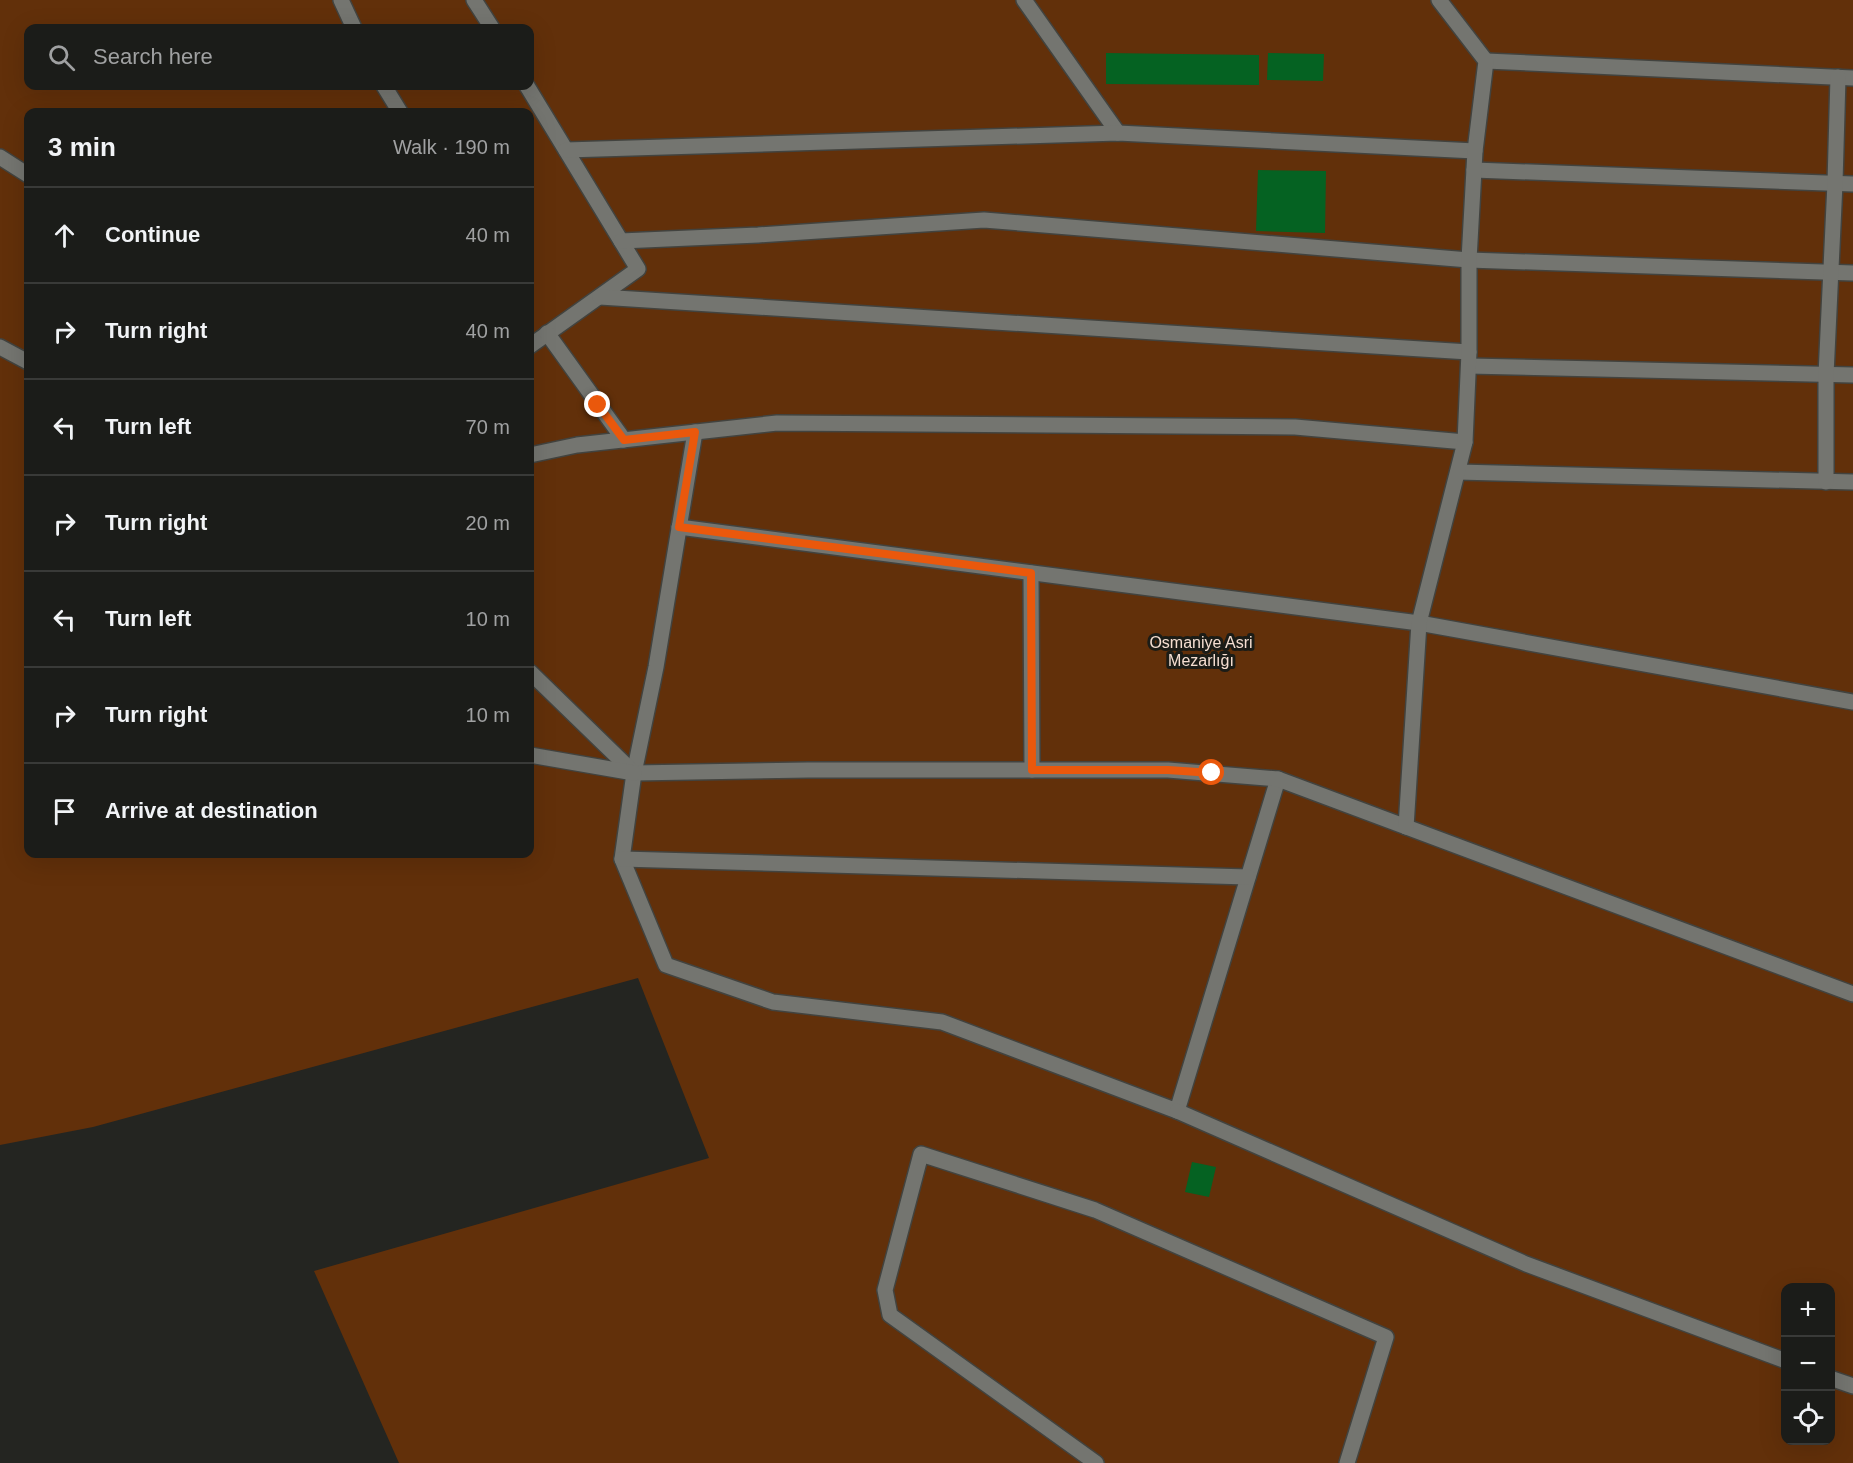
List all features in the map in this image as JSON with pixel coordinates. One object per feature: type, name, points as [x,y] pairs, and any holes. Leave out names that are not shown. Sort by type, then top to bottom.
[{"type":"street","points":[[341,0],[352,24]]},
{"type":"street","points":[[474,0],[489,24]]},
{"type":"street","points":[[1024,0],[1118,133]]},
{"type":"street","points":[[1406,826],[1419,623],[1466,442],[1469,260],[1475,151],[1486,61],[1439,0]]},
{"type":"street","points":[[1486,61],[1845,77],[1835,183],[1826,375],[1826,482]]},
{"type":"street","points":[[386,90],[398,108]]},
{"type":"street","points":[[528,90],[638,269],[534,343]]},
{"type":"street","points":[[566,150],[1118,133],[1475,151]]},
{"type":"street","points":[[0,157],[24,173]]},
{"type":"street","points":[[1474,170],[1853,184]]},
{"type":"street","points":[[621,241],[758,235],[984,220],[1469,260],[1853,273]]},
{"type":"street","points":[[600,297],[1469,359],[1853,375]]},
{"type":"street","points":[[548,333],[624,440]]},
{"type":"street","points":[[0,346],[24,360]]},
{"type":"street","points":[[534,454],[578,445],[777,423],[1295,427],[1466,442]]},
{"type":"street","points":[[695,432],[656,667],[634,773],[622,860],[666,965],[773,1002],[942,1022],[1177,1111],[1526,1264],[1781,1360]]},
{"type":"street","points":[[1458,472],[1853,483]]},
{"type":"street","points":[[679,527],[1419,623],[1853,702]]},
{"type":"street","points":[[1031,573],[1032,770]]},
{"type":"street","points":[[534,676],[634,773]]},
{"type":"street","points":[[534,756],[634,773],[808,770],[1168,770],[1278,779],[1853,994]]},
{"type":"street","points":[[1177,1111],[1278,779]]},
{"type":"street","points":[[622,860],[1248,877]]},
{"type":"street","points":[[1096,1463],[890,1315],[885,1290],[921,1154],[1095,1210],[1386,1337],[1347,1463]]},
{"type":"street","points":[[1835,1380],[1853,1386]]},
{"type":"green space","name":"Osmaniye Asri Mezarlığı","points":[[0,0],[1853,0],[1853,1463],[399,1463],[314,1271],[709,1158],[638,978],[93,1127],[0,1145]]},
{"type":"building","points":[[1106,53],[1259,55],[1259,85],[1106,84]]},
{"type":"building","points":[[1268,53],[1324,54],[1323,81],[1267,80]]},
{"type":"building","points":[[1258,170],[1326,171],[1325,233],[1256,231]]},
{"type":"building","points":[[1192,1162],[1216,1167],[1209,1197],[1185,1192]]},
{"type":"route","points":[[598,405],[624,440],[695,432],[679,527],[1031,573],[1032,770],[1168,770],[1212,773]]}]
